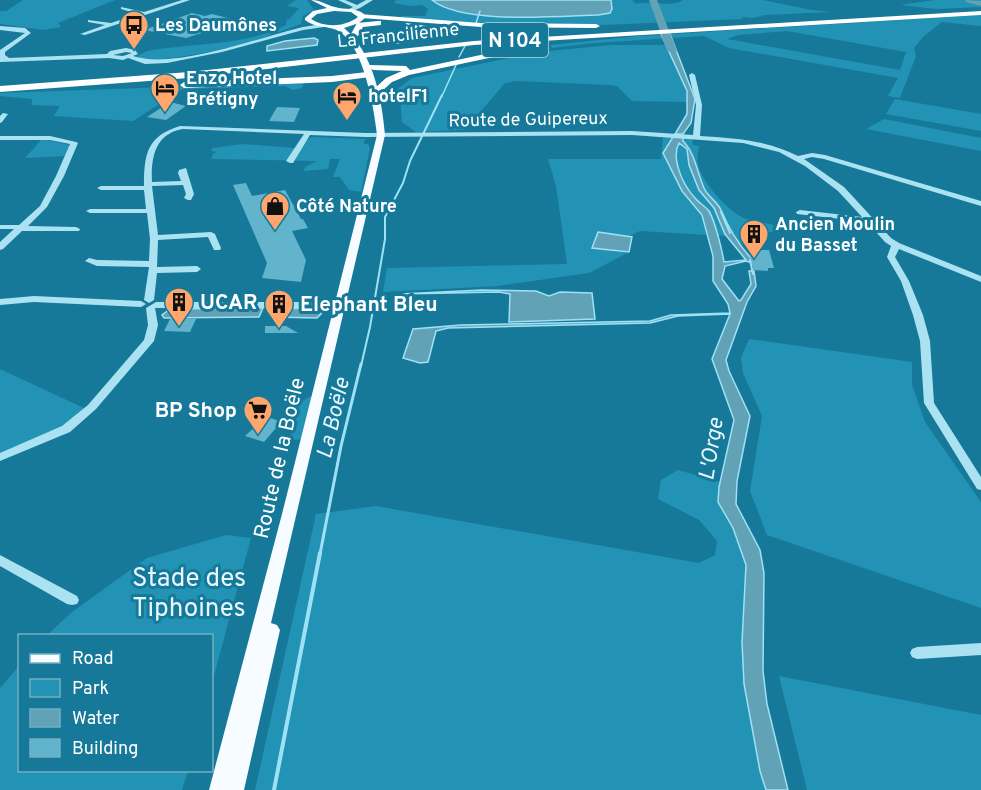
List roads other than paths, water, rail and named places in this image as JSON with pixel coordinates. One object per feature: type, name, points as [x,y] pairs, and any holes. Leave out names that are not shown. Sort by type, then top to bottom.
[{"type":"highway","points":[[671,29],[710,29],[981,11]]},
{"type":"highway","points":[[0,90],[332,79],[353,81],[374,89],[394,78],[427,68],[562,42],[652,30],[981,11]]},
{"type":"highway","points":[[355,14],[387,22],[418,26],[427,33],[416,39],[384,45]]},
{"type":"highway","points":[[355,14],[401,21],[491,26],[601,26]]},
{"type":"highway","points":[[355,34],[360,25],[387,22]]},
{"type":"highway","points":[[611,25],[652,30]]},
{"type":"highway","name":"La Francilienne","points":[[376,50],[384,45],[476,36],[652,30]]},
{"type":"highway","name":"La Francilienne","points":[[0,81],[157,73],[376,50],[652,30]]},
{"type":"highway","name":"La Francilienne","points":[[0,90],[177,76],[347,53]]},
{"type":"highway","points":[[332,79],[370,70],[427,68]]},
{"type":"main road","points":[[314,0],[334,9],[355,14]]},
{"type":"main road","points":[[314,0],[319,11]]},
{"type":"main road","points":[[334,9],[319,11],[308,16],[308,21],[339,29],[349,37],[370,70]]},
{"type":"main road","points":[[325,26],[355,14]]},
{"type":"main road","points":[[355,14],[350,28],[355,34],[370,70]]},
{"type":"main road","name":"Route de la Boële","points":[[219,790],[274,581],[384,135],[386,111],[374,89],[370,70]]},
{"type":"main road","name":"Route de la Boële","points":[[234,790],[343,304]]},
{"type":"street","points":[[342,0],[355,14],[370,0]]},
{"type":"street","points":[[83,34],[181,1]]},
{"type":"street","points":[[123,8],[143,14]]},
{"type":"street","points":[[90,21],[115,24]]},
{"type":"street","points":[[299,28],[308,21]]},
{"type":"street","points":[[0,60],[89,57],[126,50],[135,52],[129,57],[145,63],[192,57],[246,45],[299,28],[325,26]]},
{"type":"street","points":[[0,28],[25,30],[28,33],[2,51],[2,56],[8,60]]},
{"type":"street","points":[[692,75],[699,105],[696,136]]},
{"type":"street","points":[[0,121],[3,114]]},
{"type":"street","name":"Route de Guipereux","points":[[147,186],[148,166],[159,137],[169,129],[182,127],[384,135],[632,133],[696,136],[743,141],[780,150],[799,158]]},
{"type":"street","points":[[290,160],[308,133]]},
{"type":"street","points":[[0,138],[50,138],[74,143],[49,200],[0,247]]},
{"type":"street","points":[[799,158],[812,155],[825,157],[981,204]]},
{"type":"street","points":[[799,158],[841,189],[888,240],[981,279]]},
{"type":"street","points":[[183,170],[190,194],[188,198]]},
{"type":"street","points":[[100,188],[185,183]]},
{"type":"street","points":[[0,457],[66,429],[92,408],[148,341],[153,325],[149,304],[154,238],[147,186]]},
{"type":"street","points":[[90,211],[151,211]]},
{"type":"street","points":[[800,212],[870,220]]},
{"type":"street","points":[[0,227],[76,229]]},
{"type":"street","points":[[202,230],[211,234],[217,248]]},
{"type":"street","points":[[154,238],[211,234]]},
{"type":"street","points":[[896,245],[891,257],[908,289],[925,341],[929,403],[981,486]]},
{"type":"street","points":[[88,261],[197,269]]},
{"type":"street","points":[[0,302],[34,299],[149,304],[343,304]]},
{"type":"street","points":[[0,560],[72,600]]},
{"type":"street","points":[[917,653],[981,648]]},
{"type":"water","points":[[432,0],[611,0],[612,9],[610,13],[598,15],[487,16],[446,8]]},
{"type":"water","points":[[661,34],[670,34],[695,99],[691,123],[683,134],[675,134],[687,114],[687,91]]},
{"type":"water","points":[[314,38],[318,40],[317,45],[267,51],[267,46],[285,41]]},
{"type":"water","points":[[673,137],[683,137],[705,191],[719,207],[734,236],[751,258],[752,263],[746,261],[725,266],[722,279],[739,301],[751,284],[749,271],[754,271],[756,286],[747,302],[726,360],[750,416],[737,481],[736,504],[760,550],[764,573],[763,671],[767,704],[788,790],[766,790],[760,771],[744,684],[742,642],[746,565],[733,528],[718,502],[719,487],[734,420],[712,359],[730,314],[678,316],[650,323],[448,328],[436,331],[428,362],[420,363],[403,358],[413,329],[461,325],[650,321],[671,315],[730,313],[728,304],[713,281],[713,256],[702,215],[682,191],[663,153]],"holes":[[[679,143],[687,149],[689,165],[699,190],[714,208],[725,234],[746,260],[724,262],[711,216],[690,192],[679,171],[676,156]]]},
{"type":"water","points":[[598,232],[632,237],[629,252],[592,248]]},
{"type":"water","points":[[482,290],[536,291],[549,296],[560,292],[592,293],[595,319],[509,322],[510,294],[499,292],[400,294]]},
{"type":"water","points":[[263,308],[259,317],[164,318],[162,315],[170,309]]},
{"type":"water","points":[[277,308],[317,309],[322,313],[317,318],[274,317]]},
{"type":"waterway","name":"L'Orge","points":[[653,0],[672,51]]},
{"type":"waterway","points":[[969,0],[981,4]]},
{"type":"waterway","name":"La Boële","points":[[476,23],[480,11]]},
{"type":"waterway","name":"La Boële","points":[[459,57],[465,46]]},
{"type":"waterway","name":"La Boële","points":[[442,96],[456,65]]},
{"type":"waterway","name":"La Boële","points":[[361,366],[385,239],[385,217],[403,183],[410,161],[442,95]]},
{"type":"waterway","points":[[721,212],[730,233]]},
{"type":"waterway","points":[[750,260],[753,274]]},
{"type":"waterway","name":"La Boële","points":[[320,554],[341,446],[361,364]]},
{"type":"waterway","name":"La Boële","points":[[274,790],[320,553]]},
{"type":"place","name":"Les Daumônes","points":[[134,50]]},
{"type":"place","name":"Enzo Hotel Brétigny","points":[[165,114]]},
{"type":"place","name":"hotelF1","points":[[347,122]]},
{"type":"place","name":"Côté Nature","points":[[275,232]]},
{"type":"place","name":"Ancien Moulin du Basset","points":[[754,260]]},
{"type":"place","name":"UCAR","points":[[179,328]]},
{"type":"place","name":"Elephant Bleu","points":[[279,330]]},
{"type":"place","name":"BP Shop","points":[[258,436]]},
{"type":"park label","name":"Stade des Tiphoines","points":[[189,592]]}]
